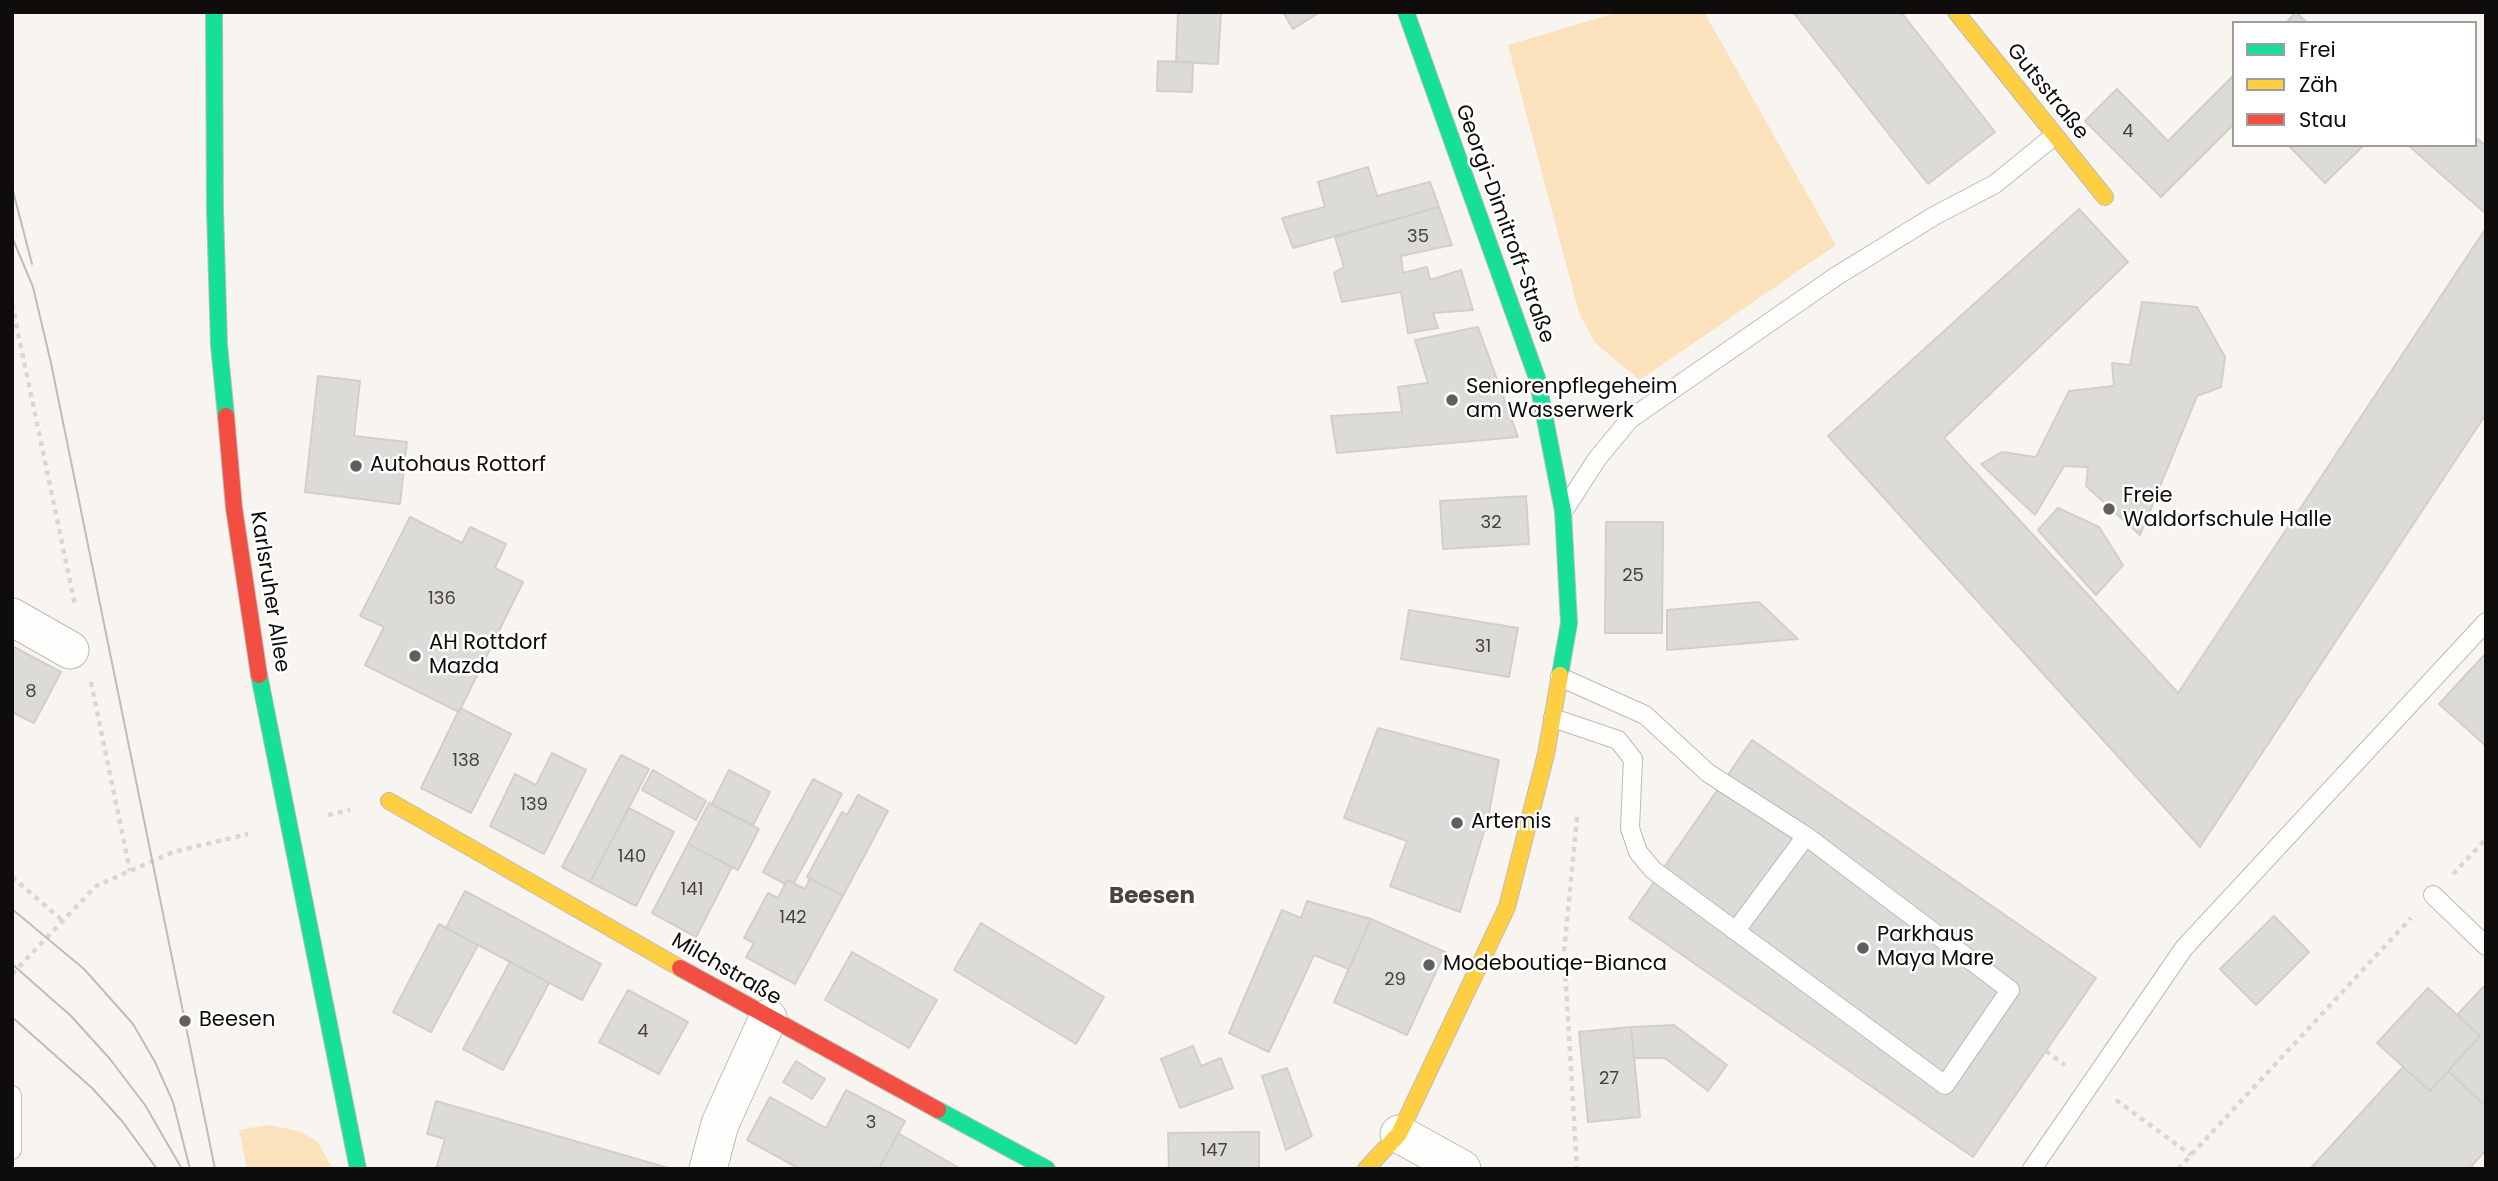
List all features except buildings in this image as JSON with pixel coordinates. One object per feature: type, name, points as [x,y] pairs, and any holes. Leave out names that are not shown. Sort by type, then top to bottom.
[{"type":"street","name":"Karlsruher Allee","points":[[214,12],[215,210],[220,358],[234,508],[254,646],[358,1169]]},
{"type":"street","name":"Georgi-Dimitroff-Straße","points":[[1366,1169],[1399,1134],[1507,906],[1528,834],[1553,718],[1569,623],[1563,510],[1537,378],[1406,12]]},
{"type":"street","name":"Gutsstraße","points":[[1956,12],[2105,197]]},
{"type":"street","points":[[12,617],[79,659]]},
{"type":"street","name":"Milchstraße","points":[[388,801],[768,1018],[1047,1169]]},
{"type":"street","points":[[708,1169],[720,1124],[768,1018]]},
{"type":"street","points":[[1399,1134],[1462,1169]]},
{"type":"lane","points":[[1563,510],[1597,458],[1630,419],[1835,277],[1934,216],[1995,184],[2054,136]]},
{"type":"lane","points":[[2032,1169],[2184,948],[2486,622]]},
{"type":"lane","points":[[1553,718],[1618,740],[1633,759],[1630,828],[1638,852],[1653,870],[1737,929],[1945,1085],[2010,990],[1806,836],[1708,773],[1645,715],[1560,677]]},
{"type":"lane","points":[[1737,929],[1806,836]]},
{"type":"lane","points":[[2433,895],[2486,946]]},
{"type":"lane","points":[[12,1095],[12,1150]]},
{"type":"path","points":[[12,304],[77,615]]},
{"type":"path","points":[[79,659],[130,871]]},
{"type":"path","points":[[12,974],[96,886],[173,852],[388,801]]},
{"type":"path","points":[[1577,813],[1564,952],[1577,1169]]},
{"type":"path","points":[[2178,1169],[2486,839]]},
{"type":"path","points":[[12,877],[62,920]]},
{"type":"shaded area","points":[[1619,12],[1704,12],[1836,245],[1640,380],[1596,344],[1579,313],[1508,45]]},
{"type":"shaded area","points":[[267,1125],[299,1131],[318,1142],[333,1169],[247,1169],[239,1130]]},
{"type":"tram line","points":[[12,187],[32,264]]},
{"type":"tram line","points":[[12,237],[33,287],[51,363],[215,1169]]},
{"type":"tram line","points":[[12,909],[84,969],[133,1024],[155,1062],[173,1102],[190,1169]]},
{"type":"tram line","points":[[12,964],[71,1016],[110,1059],[145,1105],[182,1169]]},
{"type":"tram line","points":[[12,1017],[92,1088],[122,1121],[157,1169]]},
{"type":"traffic: fast","points":[[214,12],[219,345],[226,416]]},
{"type":"traffic: fast","points":[[1406,12],[1537,378],[1563,511],[1569,623],[1560,675]]},
{"type":"traffic: fast","points":[[259,675],[358,1169]]},
{"type":"traffic: fast","points":[[938,1110],[1047,1169]]},
{"type":"traffic: slow","points":[[1956,12],[2105,197]]},
{"type":"traffic: slow","points":[[1366,1169],[1399,1134],[1507,907],[1546,754],[1560,675]]},
{"type":"traffic: slow","points":[[389,801],[680,968]]},
{"type":"traffic: jam","points":[[226,416],[234,508],[259,675]]},
{"type":"traffic: jam","points":[[680,968],[938,1110]]},
{"type":"place","name":"Seniorenpflegeheim am Wasserwerk","points":[[1452,400]]},
{"type":"place","name":"Autohaus Rottorf","points":[[356,466]]},
{"type":"place","name":"Freie Waldorfschule Halle","points":[[2109,509]]},
{"type":"place","name":"AH Rottdorf Mazda","points":[[415,656]]},
{"type":"place","name":"Artemis","points":[[1457,823]]},
{"type":"place","name":"Parkhaus Maya Mare","points":[[1863,948]]},
{"type":"place","name":"Modeboutiqe-Bianca","points":[[1429,965]]},
{"type":"place","name":"Beesen","points":[[185,1021]]},
{"type":"district","name":"Beesen","points":[[1152,897]]}]
